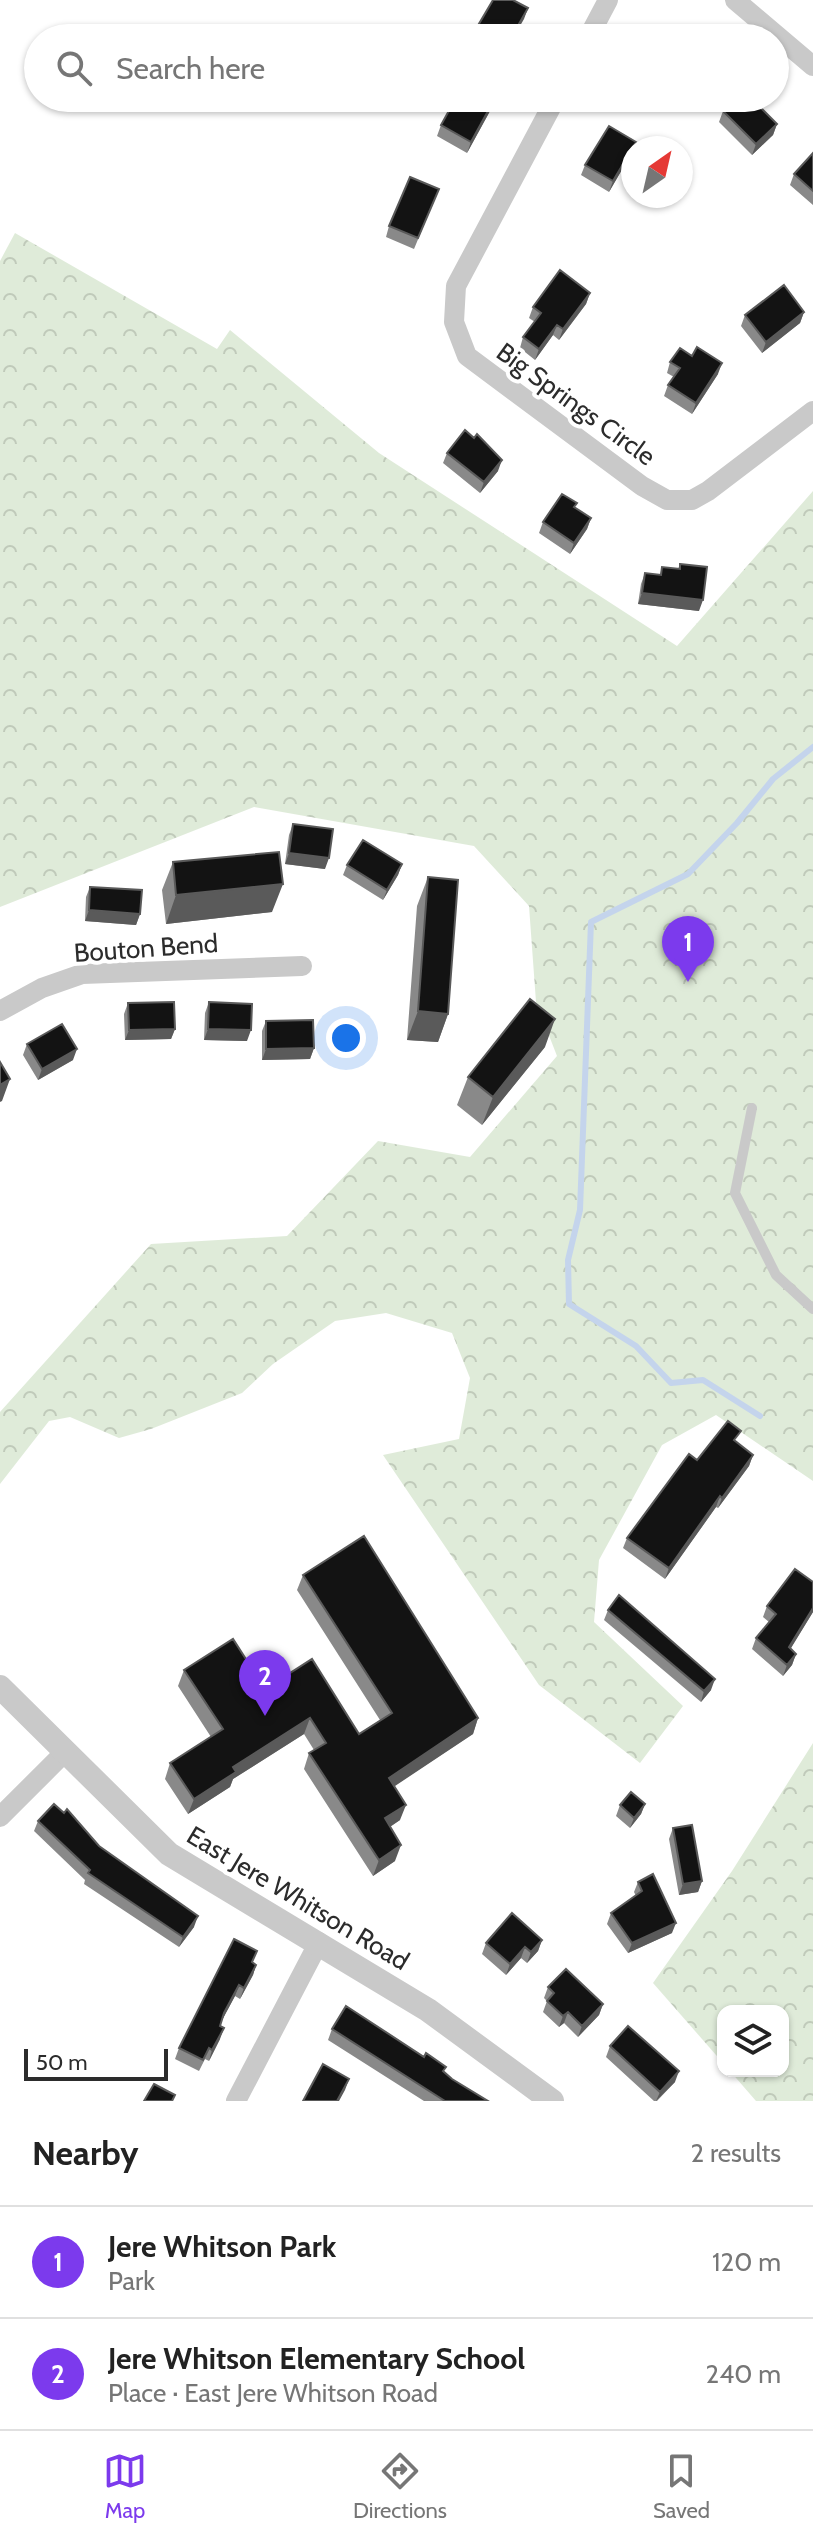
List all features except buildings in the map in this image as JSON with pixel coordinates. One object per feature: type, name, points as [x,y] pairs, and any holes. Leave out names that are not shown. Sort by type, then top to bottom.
[{"type":"street","points":[[595,24],[608,0]]},
{"type":"street","points":[[735,0],[763,24]]},
{"type":"street","points":[[789,46],[813,66]]},
{"type":"street","name":"Big Springs Circle","points":[[549,112],[456,286],[454,322],[467,356],[606,461],[667,500],[692,500],[708,491],[813,411]]},
{"type":"street","name":"Bouton Bend","points":[[0,1011],[42,988],[82,974],[302,966]]},
{"type":"street","name":"East Jere Whitson Road","points":[[0,1687],[169,1854],[428,2010],[552,2101]]},
{"type":"street","points":[[0,1817],[64,1753]]},
{"type":"street","points":[[236,2101],[319,1942]]},
{"type":"lane","points":[[752,1108],[735,1193],[776,1275],[813,1309]]},
{"type":"green space","points":[[15,233],[217,349],[230,330],[379,453],[677,646],[813,491],[813,1481],[716,1415],[662,1445],[599,1560],[594,1622],[683,1706],[640,1763],[539,1685],[383,1455],[459,1439],[470,1378],[452,1333],[386,1313],[335,1321],[273,1364],[242,1393],[151,1429],[119,1438],[70,1417],[49,1421],[0,1484],[0,1412],[151,1244],[287,1236],[378,1141],[470,1157],[557,1056],[536,1002],[529,906],[474,846],[254,807],[0,907],[0,261]]},
{"type":"green space","points":[[813,1743],[813,2101],[756,2101],[735,2077],[789,2077],[789,2005],[717,2005],[717,2056],[653,1983],[732,1871]]},
{"type":"waterway","points":[[760,1416],[703,1380],[671,1383],[636,1346],[569,1304],[568,1260],[580,1210],[591,922],[688,874],[737,823],[773,779],[813,747]]},
{"type":"place","name":"Jere Whitson Park","points":[[688,982]]},
{"type":"place","name":"Jere Whitson Elementary School","points":[[265,1716]]}]
